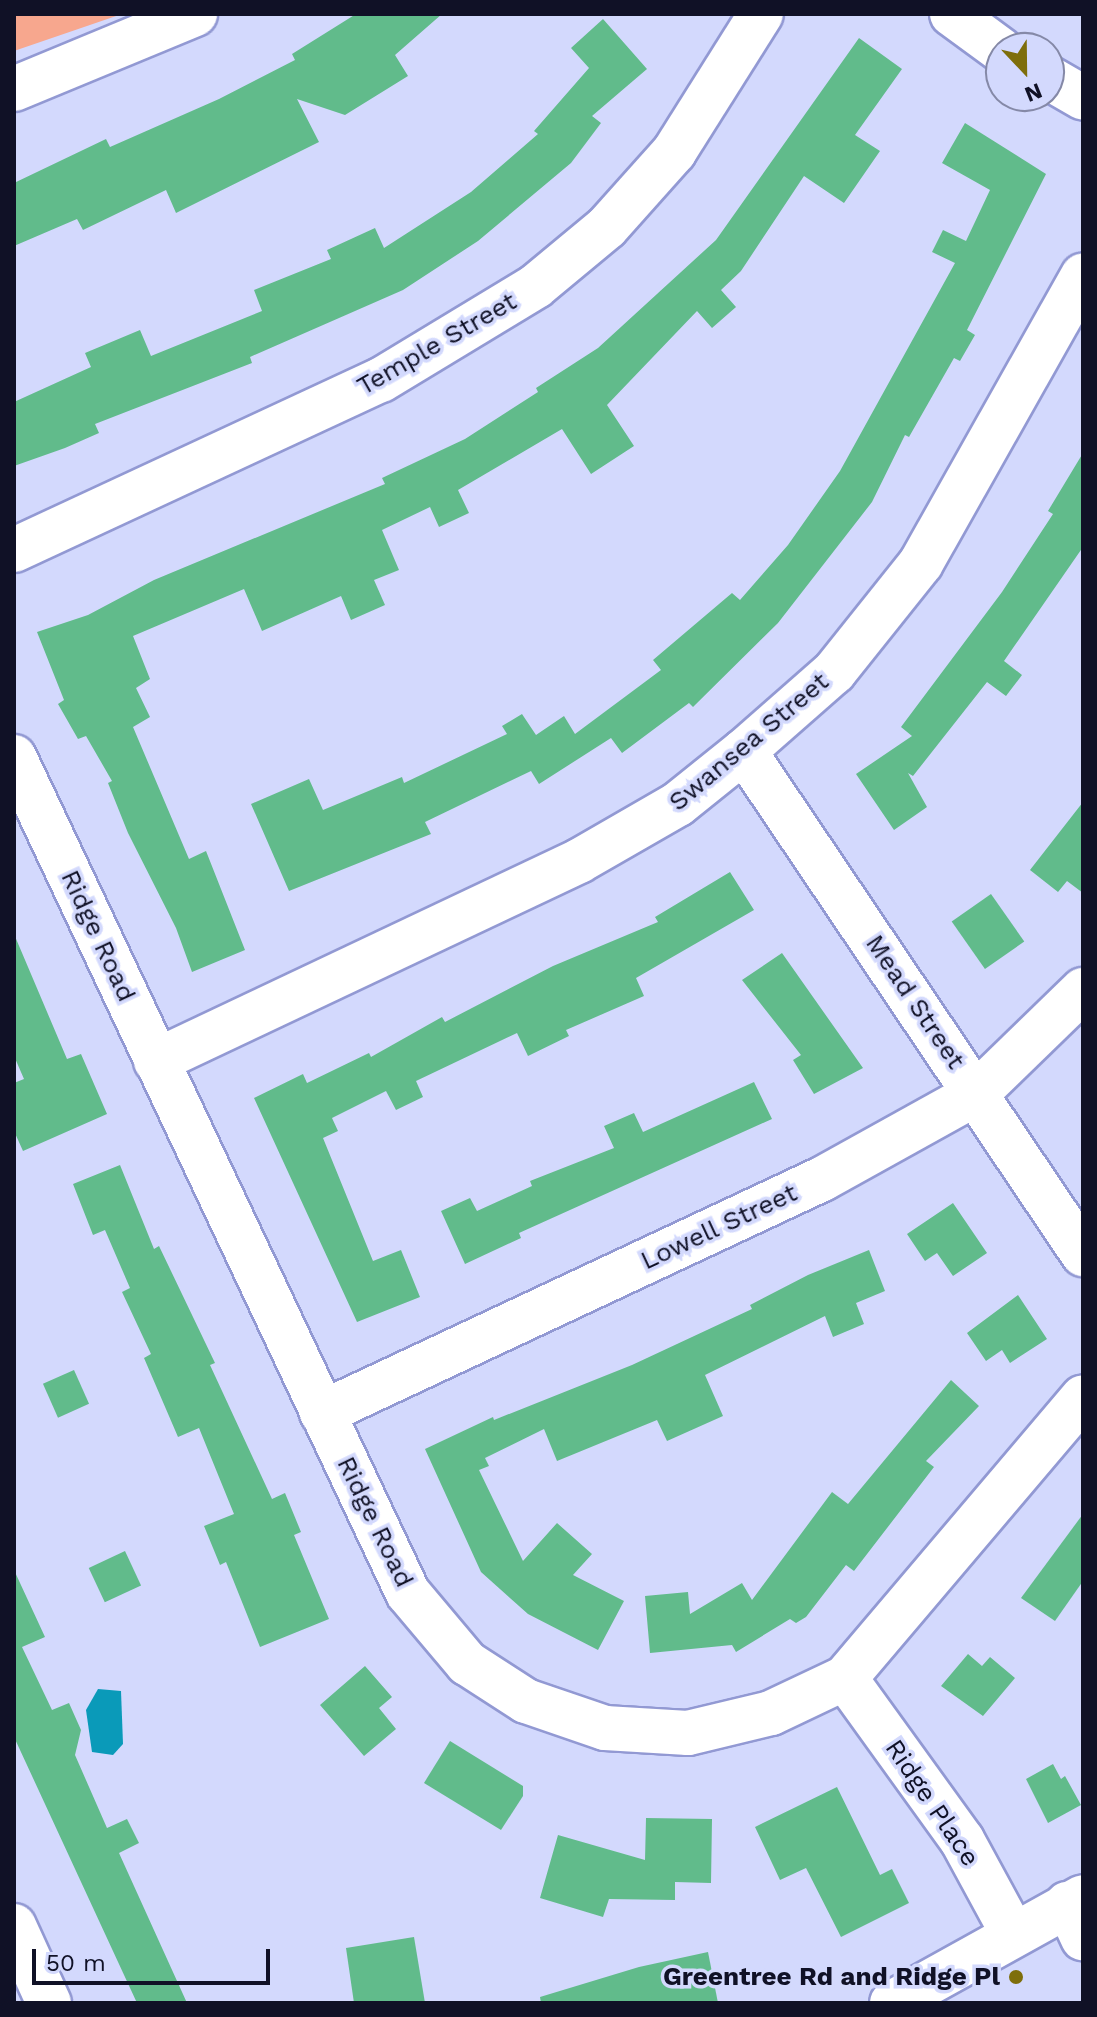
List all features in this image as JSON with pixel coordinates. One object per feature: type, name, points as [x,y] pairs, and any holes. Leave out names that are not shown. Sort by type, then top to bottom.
[{"type":"street","points":[[14,89],[195,14]]},
{"type":"street","name":"Temple Street","points":[[14,550],[381,380],[536,286],[607,227],[674,152],[761,14]]},
{"type":"street","points":[[952,14],[985,38]]},
{"type":"street","points":[[1065,87],[1083,98]]},
{"type":"street","name":"Swansea Street","points":[[156,1061],[579,861],[678,804],[744,751],[834,672],[921,563],[1083,275]]},
{"type":"street","name":"Mead Street","points":[[744,751],[1083,1254]]},
{"type":"street","name":"Ridge Road","points":[[14,757],[408,1593],[467,1663],[526,1701],[605,1728],[688,1733],[771,1713],[845,1678],[1083,1397]]},
{"type":"street","name":"Lowell Street","points":[[322,1413],[822,1179],[977,1093],[1083,990]]},
{"type":"street","name":"Ridge Place","points":[[845,1678],[962,1840],[1012,1932]]},
{"type":"street","points":[[892,2003],[1012,1932],[1078,1913]]},
{"type":"street","points":[[14,1926],[49,2003]]},
{"type":"shaded area","points":[[14,14],[122,14],[14,51]]},
{"type":"water","points":[[98,1689],[121,1691],[123,1744],[113,1755],[92,1752],[86,1710]]},
{"type":"building","points":[[356,14],[442,14],[395,55],[408,76],[345,115],[297,99],[319,142],[176,213],[166,190],[83,230],[77,219],[14,246],[14,183],[106,139],[110,147],[219,99],[295,60],[292,54]]},
{"type":"building","points":[[603,19],[647,69],[592,116],[601,123],[571,163],[478,241],[403,290],[250,357],[252,363],[95,424],[99,433],[14,466],[14,402],[91,367],[85,353],[140,330],[151,356],[262,311],[254,290],[331,259],[327,250],[375,228],[384,248],[471,192],[538,134],[534,131],[589,68],[571,48]]},
{"type":"building","points":[[859,38],[902,69],[855,135],[880,151],[844,203],[804,176],[741,271],[721,290],[736,307],[712,328],[697,311],[607,405],[634,446],[591,474],[562,429],[458,490],[469,513],[439,527],[430,507],[382,530],[399,570],[374,580],[385,605],[351,620],[341,596],[262,631],[244,589],[133,636],[150,679],[136,688],[150,717],[133,727],[189,859],[206,851],[245,950],[192,972],[176,928],[128,833],[108,783],[112,781],[86,736],[78,739],[58,704],[64,700],[37,632],[88,615],[154,580],[385,484],[382,478],[465,439],[538,392],[536,388],[598,348],[716,240]]},
{"type":"building","points":[[965,123],[1046,174],[967,330],[975,335],[960,361],[954,358],[909,437],[905,435],[872,502],[778,623],[693,707],[689,703],[622,753],[611,738],[539,784],[531,771],[425,822],[431,834],[289,891],[251,804],[309,779],[323,810],[402,777],[404,783],[507,734],[502,726],[522,714],[536,735],[564,716],[575,734],[661,670],[653,660],[732,593],[740,600],[788,545],[840,471],[955,263],[932,252],[943,230],[966,241],[990,190],[942,163]]},
{"type":"building","points":[[1083,453],[1083,547],[1004,661],[1022,675],[1006,696],[987,682],[913,776],[908,773],[927,807],[894,830],[856,774],[912,736],[901,727],[1002,592],[1053,514],[1048,511]]},
{"type":"building","points":[[1083,802],[1083,893],[1067,881],[1058,892],[1030,870]]},
{"type":"building","points":[[730,872],[754,910],[636,978],[644,996],[566,1030],[569,1036],[528,1056],[517,1033],[416,1081],[423,1097],[396,1110],[386,1091],[332,1118],[338,1131],[323,1138],[373,1261],[401,1250],[420,1297],[357,1322],[254,1098],[303,1074],[307,1083],[369,1053],[371,1057],[442,1017],[445,1022],[553,966],[658,922],[655,917]]},
{"type":"building","points":[[991,894],[1024,942],[985,969],[952,922]]},
{"type":"building","points":[[14,934],[67,1059],[81,1054],[107,1114],[23,1151],[14,1131],[14,1083],[24,1079],[14,1056]]},
{"type":"building","points":[[782,953],[863,1068],[814,1094],[793,1060],[801,1055],[742,980]]},
{"type":"building","points":[[754,1082],[772,1119],[519,1233],[521,1238],[465,1264],[441,1211],[470,1198],[477,1211],[532,1186],[530,1181],[614,1148],[604,1126],[634,1113],[643,1132]]},
{"type":"building","points":[[120,1165],[154,1249],[159,1246],[215,1363],[210,1365],[272,1499],[285,1493],[301,1532],[294,1535],[329,1619],[260,1647],[226,1562],[220,1565],[204,1526],[234,1514],[199,1428],[178,1437],[144,1358],[151,1354],[122,1292],[130,1288],[105,1230],[93,1235],[73,1184]]},
{"type":"building","points":[[953,1203],[987,1253],[953,1276],[937,1253],[925,1261],[907,1234]]},
{"type":"building","points":[[869,1250],[885,1291],[856,1303],[864,1324],[833,1337],[825,1316],[705,1375],[723,1416],[667,1441],[657,1420],[557,1461],[544,1429],[485,1458],[489,1466],[479,1470],[523,1561],[557,1523],[592,1554],[573,1575],[624,1601],[598,1650],[528,1614],[481,1572],[425,1449],[493,1417],[494,1420],[632,1365],[752,1309],[750,1305],[808,1275]]},
{"type":"building","points":[[1018,1295],[1047,1339],[1010,1363],[1002,1350],[986,1361],[967,1333]]},
{"type":"building","points":[[74,1370],[89,1404],[58,1418],[43,1384]]},
{"type":"building","points":[[951,1380],[979,1406],[926,1461],[934,1467],[854,1571],[846,1565],[806,1617],[796,1623],[790,1619],[736,1652],[732,1645],[650,1653],[645,1596],[688,1592],[690,1614],[742,1583],[752,1600],[832,1492],[848,1504]]},
{"type":"building","points":[[1083,1514],[1083,1581],[1055,1621],[1021,1598]]},
{"type":"building","points":[[125,1551],[141,1585],[105,1602],[89,1568]]},
{"type":"building","points":[[14,1570],[45,1637],[22,1647],[52,1710],[69,1703],[81,1730],[75,1755],[107,1828],[127,1819],[139,1843],[119,1853],[187,2003],[137,2003],[14,1737]]},
{"type":"building","points":[[968,1654],[982,1666],[990,1657],[1015,1678],[983,1716],[941,1686]]},
{"type":"building","points":[[365,1666],[392,1697],[379,1708],[396,1729],[364,1756],[320,1705]]},
{"type":"building","points":[[450,1741],[523,1786],[523,1796],[501,1830],[424,1783]]},
{"type":"building","points":[[1053,1764],[1061,1779],[1065,1776],[1081,1805],[1048,1823],[1026,1779]]},
{"type":"building","points":[[837,1787],[880,1875],[892,1869],[909,1903],[841,1937],[806,1868],[780,1880],[755,1827]]},
{"type":"building","points":[[646,1818],[712,1819],[711,1883],[675,1882],[675,1900],[609,1899],[603,1917],[540,1898],[558,1835],[645,1860]]},
{"type":"building","points":[[414,1937],[425,2003],[354,2003],[346,1948]]},
{"type":"building","points":[[708,1952],[718,2003],[541,2003],[540,1997],[639,1967]]},
{"type":"place","name":"Greentree Rd and Ridge Pl","points":[[1016,1977]]}]
